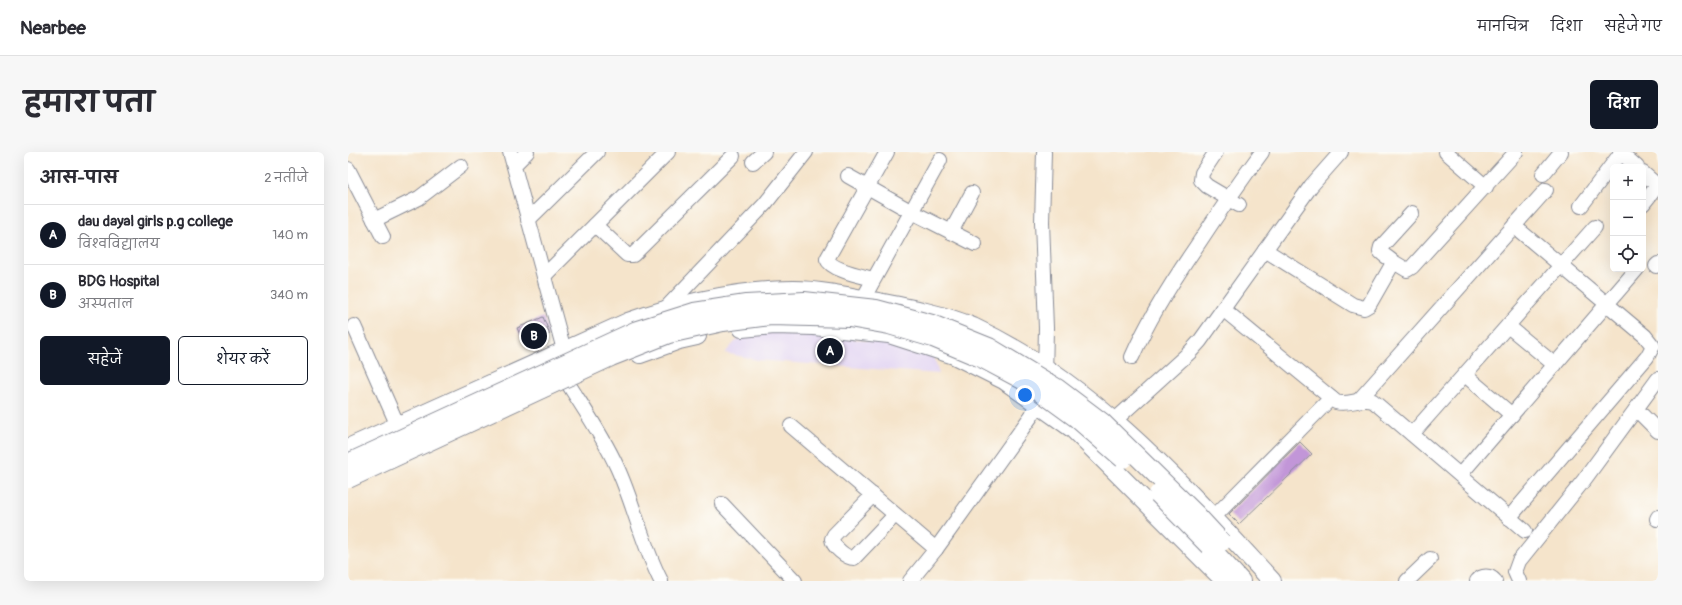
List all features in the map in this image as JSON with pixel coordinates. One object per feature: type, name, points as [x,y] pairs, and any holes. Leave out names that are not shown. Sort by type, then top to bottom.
[{"type":"main road","points":[[348,448],[564,350],[628,322],[665,309],[706,298],[753,292],[795,290],[863,299],[917,309],[972,327],[1023,354],[1045,368],[1087,398],[1150,454],[1272,581]]},
{"type":"main road","points":[[348,463],[637,330],[694,312],[746,304],[804,301],[876,310],[932,324],[989,347],[1057,388],[1102,422],[1191,510],[1241,581]]},
{"type":"main road","points":[[348,479],[611,357],[669,334],[723,322],[771,316],[849,318],[889,325],[933,338],[983,359],[1028,383],[1076,418],[1130,465],[1215,544],[1260,581]]},
{"type":"main road","points":[[348,486],[616,363],[679,340],[720,330],[774,325],[814,326],[889,334],[954,355],[1004,380],[1039,404],[1073,429],[1225,581]]},
{"type":"street","points":[[527,152],[512,159],[564,350]]},
{"type":"street","points":[[528,220],[597,152]]},
{"type":"street","points":[[544,276],[668,152]]},
{"type":"street","points":[[753,162],[764,152]]},
{"type":"street","points":[[665,309],[765,204],[806,152]]},
{"type":"street","points":[[874,279],[834,267],[828,262],[827,259],[887,152]]},
{"type":"street","points":[[910,581],[936,549],[1032,415],[1039,404],[1043,393],[1046,328],[1042,222],[1044,152]]},
{"type":"street","points":[[1216,152],[1202,173],[1201,180],[1207,186],[1234,202]]},
{"type":"street","points":[[1132,357],[1144,328],[1168,288],[1234,202],[1262,152]]},
{"type":"street","points":[[1114,421],[1190,352],[1208,331],[1311,186],[1341,152]]},
{"type":"street","points":[[1446,152],[1486,186]]},
{"type":"street","points":[[1412,213],[1380,250],[1381,254],[1404,270],[1410,270],[1516,152]]},
{"type":"street","points":[[1543,174],[1560,152]]},
{"type":"street","points":[[1581,206],[1621,153],[1634,164]]},
{"type":"street","points":[[595,225],[627,255],[633,255],[733,156]]},
{"type":"street","points":[[863,299],[940,160]]},
{"type":"street","points":[[374,220],[415,201],[461,166]]},
{"type":"street","points":[[348,169],[383,237]]},
{"type":"street","points":[[848,176],[912,212],[975,244]]},
{"type":"street","points":[[1646,176],[1658,186],[1646,200]]},
{"type":"street","points":[[1360,399],[1546,190]]},
{"type":"street","points":[[951,232],[972,193]]},
{"type":"street","points":[[1509,518],[1651,351],[1653,346],[1650,341],[1514,226]]},
{"type":"street","points":[[1412,434],[1595,228]]},
{"type":"street","points":[[1265,250],[1353,306],[1364,308],[1369,305],[1392,266],[1392,261]]},
{"type":"street","points":[[1460,475],[1635,272]]},
{"type":"street","points":[[1223,309],[1331,398],[1342,404],[1360,399],[1373,400],[1525,531]]},
{"type":"street","points":[[354,326],[398,426]]},
{"type":"street","points":[[1508,326],[1555,365]]},
{"type":"street","points":[[1465,375],[1512,415]]},
{"type":"street","points":[[1519,581],[1515,572],[1519,561],[1584,480],[1658,379]]},
{"type":"street","points":[[569,385],[606,444],[617,467],[644,545],[661,581]]},
{"type":"street","points":[[1213,518],[1331,398]]},
{"type":"street","points":[[1636,410],[1658,431]]},
{"type":"street","points":[[791,426],[936,549]]},
{"type":"street","points":[[873,495],[832,539],[835,545],[848,557],[854,558],[895,515]]},
{"type":"street","points":[[722,504],[795,581]]},
{"type":"street","points":[[1407,581],[1430,559]]},
{"type":"street","points":[[1477,581],[1483,577],[1488,577],[1495,581]]},
{"type":"shaded area","points":[[746,330],[815,333],[932,349],[939,374],[758,360],[725,353]]},
{"type":"building","points":[[543,317],[550,334],[525,345],[517,328]]},
{"type":"building","points":[[1300,442],[1312,454],[1239,524],[1229,514]]},
{"type":"place","name":"BDG Hospital","points":[[534,336]]},
{"type":"place","name":"dau dayal girls p.g college","points":[[830,351]]}]
